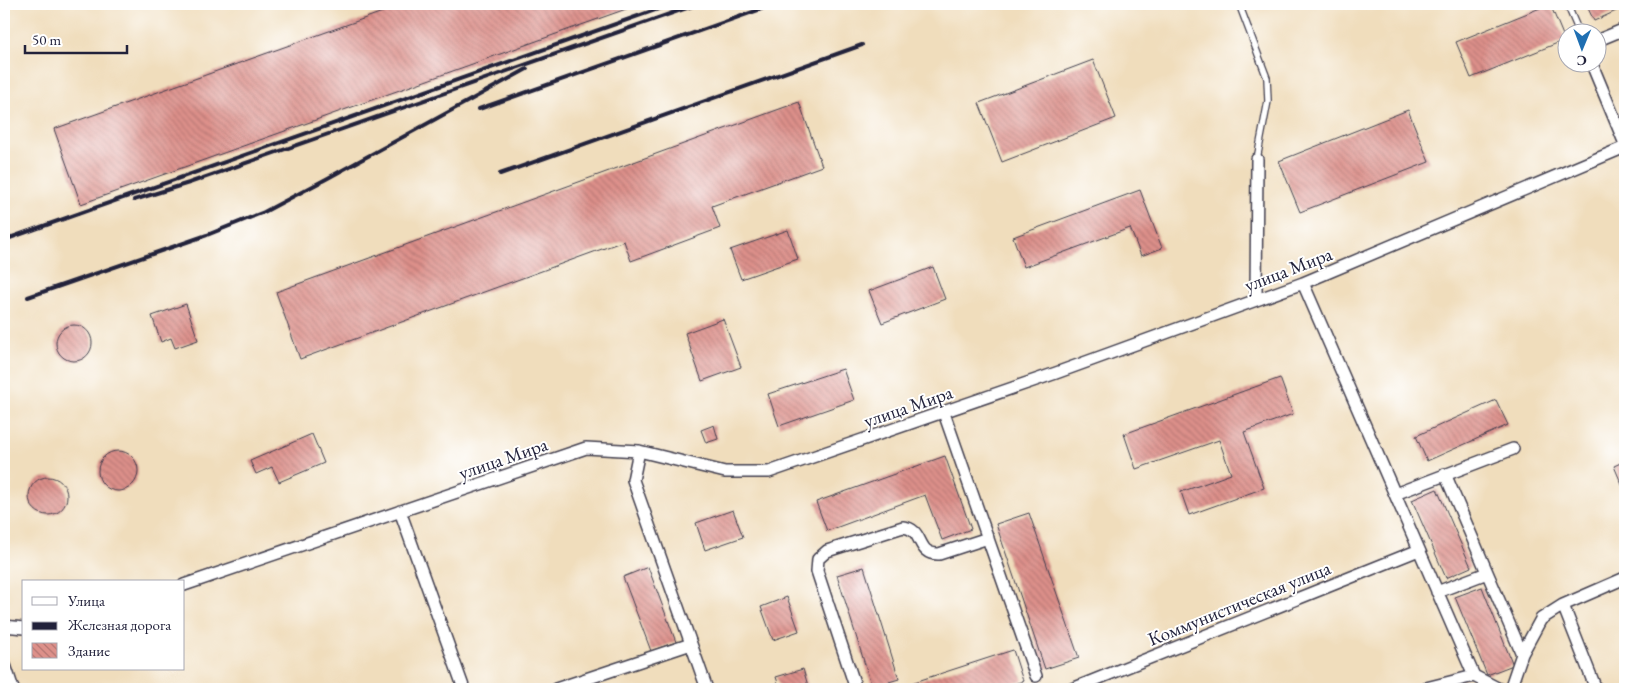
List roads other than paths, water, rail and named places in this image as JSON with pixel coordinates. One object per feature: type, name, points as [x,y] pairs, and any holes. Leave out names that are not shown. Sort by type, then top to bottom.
[{"type":"street","points":[[1606,37],[1625,28]]},
{"type":"street","points":[[1595,72],[1625,146]]},
{"type":"street","name":"улица Мира","points":[[185,585],[586,448],[639,451],[725,472],[769,472],[944,413],[1304,283],[1625,146]]},
{"type":"street","points":[[1256,300],[1257,159]]},
{"type":"street","points":[[1304,283],[1474,676],[1500,689]]},
{"type":"street","points":[[944,413],[1036,676]]},
{"type":"street","points":[[1395,494],[1514,449]]},
{"type":"street","points":[[639,451],[634,480],[707,689]]},
{"type":"street","points":[[1445,474],[1522,654]]},
{"type":"street","points":[[400,511],[464,689]]},
{"type":"street","points":[[856,689],[817,571],[818,559],[827,551],[903,527],[910,527],[916,532],[924,550],[932,555],[988,538]]},
{"type":"street","name":"Коммунистическая улица","points":[[1072,689],[1419,550]]},
{"type":"street","points":[[1437,592],[1487,573]]},
{"type":"street","points":[[1510,689],[1522,654],[1541,619],[1563,605],[1625,578]]},
{"type":"street","points":[[1563,605],[1596,689]]},
{"type":"street","points":[[4,626],[22,628]]},
{"type":"street","points":[[556,689],[691,644]]},
{"type":"street","points":[[4,662],[13,689]]},
{"type":"street","points":[[1422,689],[1474,676]]},
{"type":"lane","points":[[1239,4],[1268,78],[1268,101],[1257,159]]},
{"type":"lane","points":[[1567,4],[1575,22]]},
{"type":"railway","points":[[4,240],[672,4]]},
{"type":"railway","points":[[134,200],[189,183],[698,4]]},
{"type":"railway","points":[[479,109],[775,4]]},
{"type":"railway","points":[[500,174],[862,45]]},
{"type":"railway","points":[[28,297],[207,235],[264,212],[527,69]]}]
